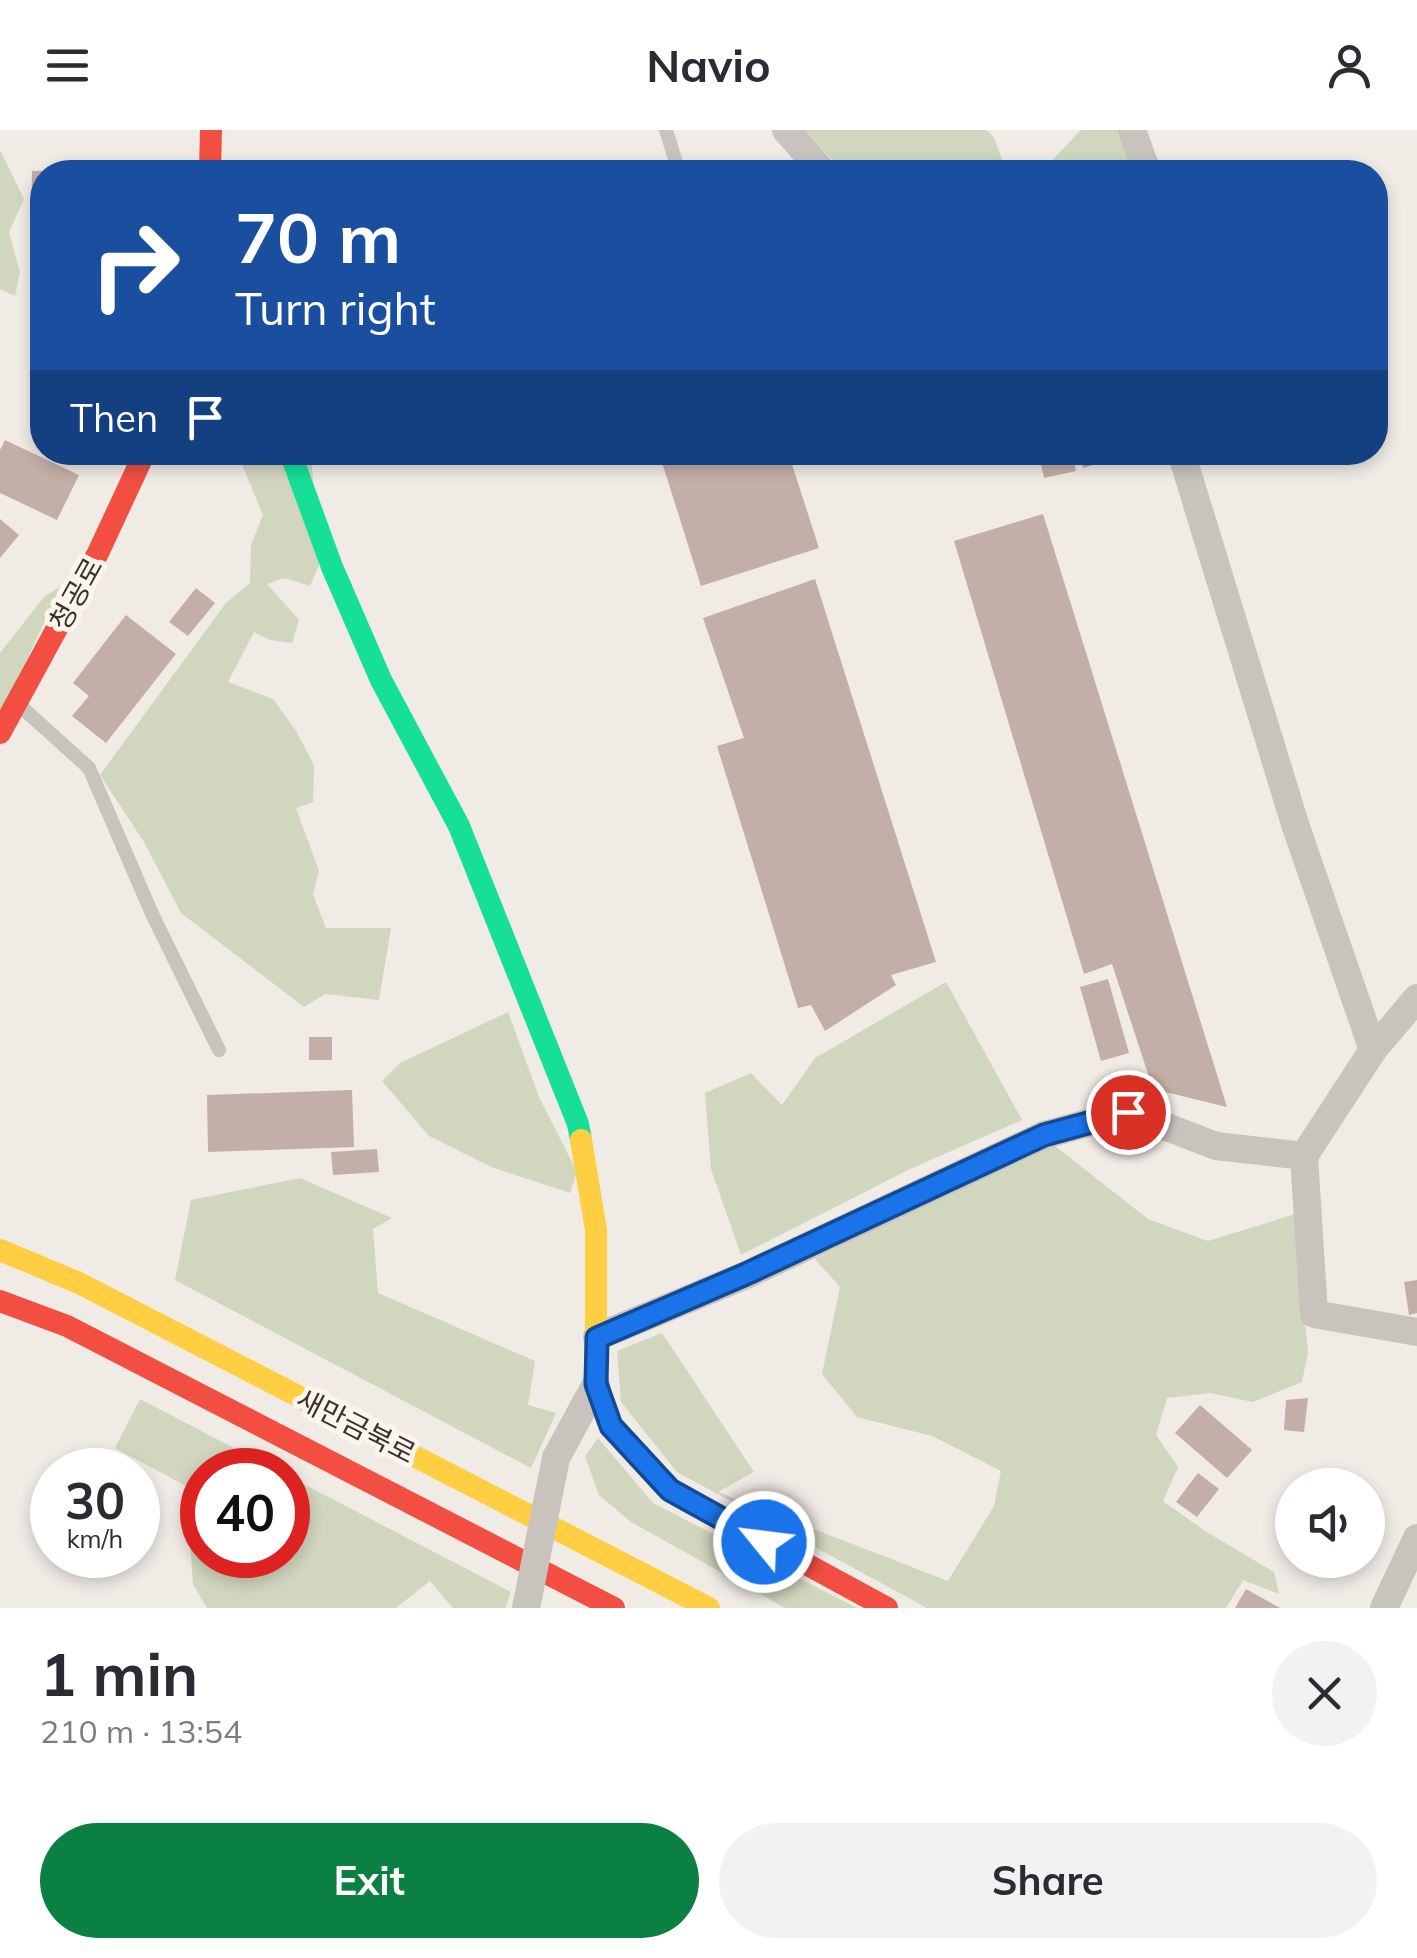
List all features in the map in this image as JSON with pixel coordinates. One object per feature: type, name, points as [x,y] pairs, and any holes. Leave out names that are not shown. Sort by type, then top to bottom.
[{"type":"main road","points":[[211,160],[212,130]]},
{"type":"main road","name":"청공로","points":[[0,733],[98,553],[138,465]]},
{"type":"main road","points":[[295,465],[332,567],[381,680],[458,826],[578,1124],[596,1230],[596,1384],[611,1426],[670,1490],[887,1608]]},
{"type":"main road","name":"새만금북로","points":[[0,1250],[79,1283],[708,1608]]},
{"type":"main road","name":"새만금북로","points":[[0,1301],[67,1326],[614,1608]]},
{"type":"street","points":[[786,130],[812,160]]},
{"type":"street","points":[[1132,130],[1143,160]]},
{"type":"street","points":[[1186,465],[1295,824],[1373,1050]]},
{"type":"street","points":[[1417,998],[1373,1050],[1304,1156],[1314,1314],[1417,1332]]},
{"type":"street","points":[[597,1338],[763,1266],[1044,1135],[1128,1112],[1216,1146],[1304,1156]]},
{"type":"street","points":[[526,1608],[556,1458],[596,1384]]},
{"type":"street","points":[[1384,1608],[1417,1538]]},
{"type":"lane","points":[[666,130],[675,160]]},
{"type":"lane","points":[[16,703],[88,768],[153,916],[219,1050]]},
{"type":"green space","points":[[804,130],[987,130],[1002,160],[833,160]]},
{"type":"green space","points":[[1081,130],[1118,130],[1120,136],[1158,160],[1052,160]]},
{"type":"green space","points":[[0,150],[24,199],[9,232],[20,272],[15,296],[0,289]]},
{"type":"green space","points":[[242,465],[312,465],[319,565],[310,586],[284,578],[267,584],[299,620],[292,643],[270,640],[254,632],[228,682],[273,699],[314,765],[313,802],[296,808],[319,871],[313,894],[326,928],[391,928],[379,1000],[325,994],[304,1007],[181,913],[144,842],[100,775],[226,603],[250,583],[251,545],[263,515]]},
{"type":"green space","points":[[61,586],[0,717],[0,653],[44,597]]},
{"type":"green space","points":[[946,982],[1022,1120],[910,1169],[741,1255],[711,1169],[705,1093],[751,1073],[782,1105],[815,1058]]},
{"type":"green space","points":[[508,1012],[539,1097],[577,1172],[570,1193],[491,1167],[429,1136],[382,1081],[400,1063]]},
{"type":"green space","points":[[1050,1142],[1148,1219],[1208,1241],[1295,1214],[1308,1352],[1302,1382],[1253,1402],[1210,1393],[1167,1398],[1156,1435],[1178,1467],[1163,1501],[1274,1572],[1279,1594],[1243,1580],[1226,1608],[927,1608],[677,1472],[621,1402],[617,1351],[662,1333],[754,1472],[718,1492],[948,1581],[994,1506],[1001,1471],[932,1436],[857,1417],[822,1374],[840,1287],[815,1259]]},
{"type":"green space","points":[[300,1178],[392,1218],[373,1229],[378,1293],[535,1361],[528,1405],[556,1413],[531,1468],[175,1280],[191,1200]]},
{"type":"green space","points":[[140,1399],[234,1448],[180,1448],[180,1483],[160,1472],[160,1448],[115,1448]]},
{"type":"green space","points":[[598,1438],[653,1503],[857,1608],[785,1608],[631,1522],[599,1495],[585,1456]]},
{"type":"green space","points":[[310,1487],[511,1592],[505,1608],[453,1608],[430,1581],[396,1608],[207,1608],[193,1578],[310,1578]]},
{"type":"building","points":[[5,440],[30,452],[30,465],[58,465],[79,475],[57,520],[0,493],[0,450]]},
{"type":"building","points":[[663,465],[792,465],[819,548],[701,586]]},
{"type":"building","points":[[1041,465],[1075,465],[1076,471],[1044,478]]},
{"type":"building","points":[[1043,514],[1227,1107],[1153,1089],[1112,964],[1084,974],[954,541]]},
{"type":"building","points":[[0,519],[19,535],[0,558]]},
{"type":"building","points":[[815,579],[936,962],[891,975],[896,985],[825,1031],[811,1005],[798,1008],[717,746],[744,738],[703,618]]},
{"type":"building","points":[[196,588],[215,603],[188,636],[169,622]]},
{"type":"building","points":[[126,615],[176,654],[106,743],[72,716],[89,696],[73,683]]},
{"type":"building","points":[[1108,979],[1129,1053],[1101,1061],[1080,987]]},
{"type":"building","points":[[309,1037],[332,1037],[332,1060],[309,1060]]},
{"type":"building","points":[[352,1090],[354,1147],[208,1152],[207,1095]]},
{"type":"building","points":[[377,1149],[379,1172],[333,1175],[331,1152]]},
{"type":"building","points":[[1417,1280],[1417,1313],[1409,1315],[1404,1282]]},
{"type":"building","points":[[1308,1398],[1304,1432],[1284,1430],[1286,1400]]},
{"type":"building","points":[[1200,1405],[1252,1450],[1227,1478],[1175,1433]]},
{"type":"building","points":[[1198,1473],[1219,1489],[1197,1517],[1176,1502]]},
{"type":"building","points":[[1246,1589],[1280,1608],[1235,1608]]},
{"type":"traffic: fast","points":[[295,465],[332,567],[381,680],[459,826],[581,1140]]},
{"type":"traffic: slow","points":[[581,1140],[596,1230],[596,1384],[611,1427],[670,1490],[716,1515]]},
{"type":"traffic: slow","points":[[0,1250],[79,1283],[709,1608]]},
{"type":"traffic: jam","points":[[210,160],[211,130]]},
{"type":"traffic: jam","points":[[0,733],[98,553],[139,465]]},
{"type":"traffic: jam","points":[[0,1301],[67,1326],[614,1608]]},
{"type":"traffic: jam","points":[[716,1515],[887,1608]]},
{"type":"route","points":[[764,1542],[670,1490],[611,1426],[596,1384],[597,1338],[746,1274],[1044,1135],[1128,1112]]}]
